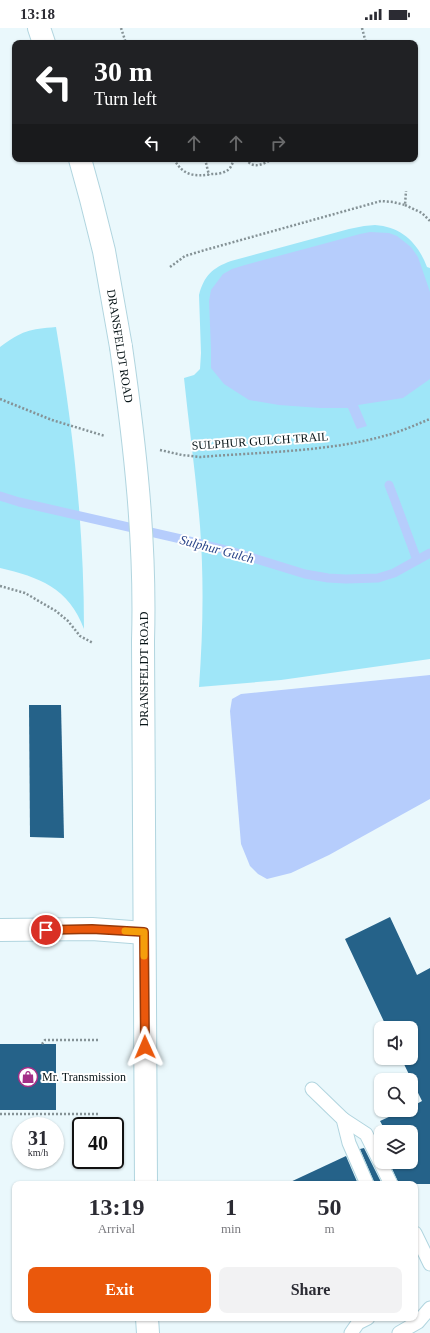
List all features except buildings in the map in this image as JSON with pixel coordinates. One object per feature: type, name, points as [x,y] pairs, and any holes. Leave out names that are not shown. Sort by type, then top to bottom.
[{"type":"street","points":[[39,28],[43,40]]},
{"type":"street","name":"DRANSFELDT ROAD","points":[[81,162],[104,251],[121,348],[131,418],[139,504],[144,599],[146,1181]]},
{"type":"street","points":[[0,930],[92,929],[144,932]]},
{"type":"street","points":[[148,1321],[148,1333]]},
{"type":"lane","points":[[312,1089],[343,1119],[366,1134],[390,1181]]},
{"type":"lane","points":[[343,1119],[349,1143],[366,1181]]},
{"type":"lane","points":[[418,1239],[430,1264]]},
{"type":"lane","points":[[399,1333],[418,1322],[430,1308]]},
{"type":"lane","points":[[351,1333],[358,1323],[362,1321]]},
{"type":"path","points":[[121,28],[125,40]]},
{"type":"path","points":[[362,28],[365,40]]},
{"type":"path","points":[[176,162],[178,166],[191,174],[198,176],[225,171],[230,168],[233,162]]},
{"type":"path","points":[[206,162],[209,175]]},
{"type":"path","points":[[249,162],[254,165],[262,165],[267,162]]},
{"type":"path","points":[[405,205],[406,191]]},
{"type":"path","points":[[170,267],[185,256],[381,201],[405,205],[422,213],[430,221]]},
{"type":"path","points":[[0,399],[52,420],[107,437]]},
{"type":"path","name":"SULPHUR GULCH TRAIL","points":[[155,449],[200,457],[325,447],[385,436],[430,419]]},
{"type":"path","points":[[0,586],[25,593],[56,611],[68,621],[80,636],[93,643]]},
{"type":"path","points":[[42,1044],[45,1040],[100,1040]]},
{"type":"path","points":[[0,1114],[100,1114]]},
{"type":"shaded area","points":[[375,225],[393,229],[408,238],[419,251],[427,267],[430,268],[430,659],[281,680],[199,687],[202,566],[197,489],[184,378],[194,375],[200,369],[201,353],[199,295],[201,288],[206,278],[214,270],[231,261],[349,229]]},
{"type":"shaded area","points":[[370,232],[389,233],[397,236],[411,247],[418,257],[430,292],[430,379],[403,398],[358,405],[367,426],[357,429],[348,408],[320,408],[279,405],[249,400],[224,384],[211,368],[209,301],[211,290],[223,274],[232,269],[245,265]]},
{"type":"shaded area","points":[[56,327],[68,402],[80,515],[84,629],[78,615],[70,603],[51,586],[40,580],[0,568],[0,347],[20,334],[32,330]]},
{"type":"shaded area","points":[[430,675],[430,799],[329,855],[291,873],[267,879],[258,874],[250,866],[241,844],[230,711],[232,699],[241,694]]},
{"type":"waterway","points":[[389,485],[417,560]]},
{"type":"waterway","name":"Sulphur Gulch","points":[[0,496],[19,502],[234,552],[305,574],[328,578],[378,578],[394,573],[430,553]]},
{"type":"slow traffic","points":[[125,931],[144,932],[144,956]]},
{"type":"place","name":"Mr. Transmission","points":[[28,1077]]},
{"type":"route","points":[[46,930],[92,929],[144,932],[145,1047]]}]
